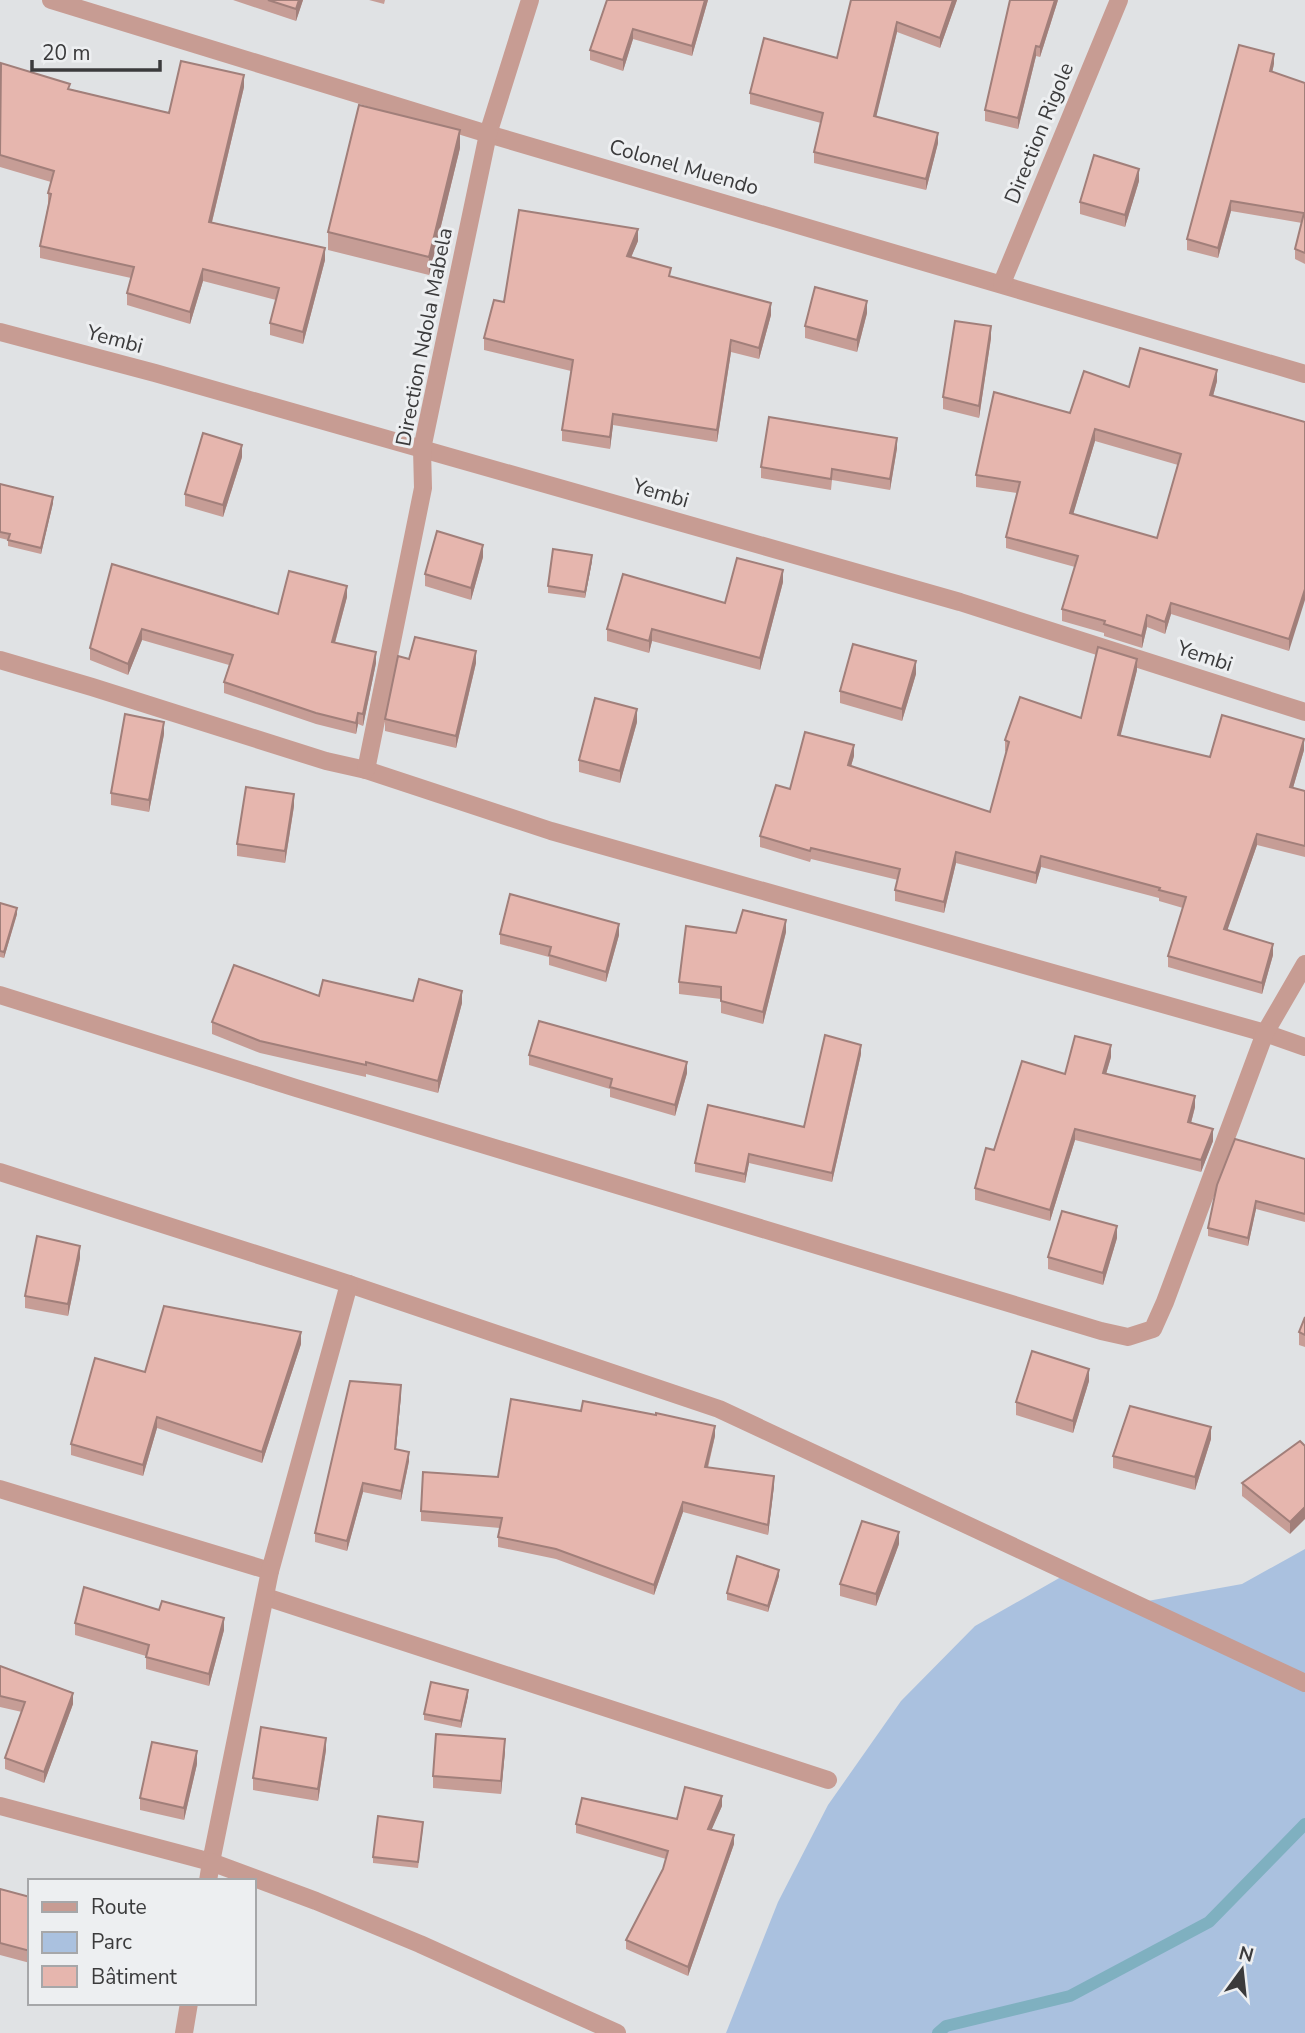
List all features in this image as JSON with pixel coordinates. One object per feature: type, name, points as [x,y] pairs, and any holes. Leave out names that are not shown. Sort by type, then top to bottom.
[{"type":"street","name":"Colonel Muendo","points":[[51,0],[488,134],[1305,374]]},
{"type":"street","name":"Direction Ndola Mabela","points":[[366,770],[423,488],[422,449],[488,134],[530,0]]},
{"type":"street","name":"Direction Rigole","points":[[1002,283],[1119,0]]},
{"type":"street","name":"Yembi","points":[[0,332],[960,602],[1305,712]]},
{"type":"street","points":[[0,660],[326,761],[366,770],[551,831],[1265,1033],[1305,1047]]},
{"type":"street","points":[[0,995],[309,1093],[1075,1324],[1128,1337],[1153,1329],[1265,1033],[1305,964]]},
{"type":"street","points":[[0,1172],[349,1284],[719,1409],[1305,1684]]},
{"type":"street","points":[[208,1879],[270,1571],[349,1284]]},
{"type":"street","points":[[0,1489],[270,1571]]},
{"type":"street","points":[[265,1597],[828,1780]]},
{"type":"street","points":[[0,1806],[211,1862],[408,1939],[617,2033]]},
{"type":"street","points":[[184,2033],[189,2005]]},
{"type":"green space","points":[[1305,1549],[1305,2033],[726,2033],[778,1902],[828,1805],[901,1701],[975,1626],[1061,1577],[1142,1602],[1242,1584]]},
{"type":"building","points":[[268,0],[299,0],[296,9]]},
{"type":"building","points":[[607,0],[705,0],[692,46],[633,29],[623,60],[590,50]]},
{"type":"building","points":[[851,0],[953,0],[940,38],[897,22],[874,116],[938,133],[926,179],[814,152],[823,113],[750,93],[764,38],[837,58]]},
{"type":"building","points":[[1010,0],[1055,0],[1040,47],[1036,46],[1018,118],[985,110]]},
{"type":"building","points":[[1239,45],[1274,54],[1270,71],[1305,83],[1305,253],[1295,249],[1304,213],[1231,201],[1218,248],[1187,239]]},
{"type":"building","points":[[181,61],[244,75],[209,222],[325,248],[303,332],[270,323],[279,288],[203,269],[190,312],[127,293],[134,267],[40,246],[54,171],[0,155],[1,63],[70,84],[68,89],[169,113]]},
{"type":"building","points":[[359,105],[460,130],[429,257],[328,232]]},
{"type":"building","points":[[1094,155],[1139,169],[1125,215],[1080,202]]},
{"type":"building","points":[[519,210],[638,229],[627,256],[671,268],[669,276],[771,303],[759,348],[731,340],[717,430],[613,414],[610,437],[562,430],[573,360],[484,338],[494,300],[504,302]]},
{"type":"building","points":[[815,287],[867,301],[857,340],[805,326]]},
{"type":"building","points":[[955,321],[991,326],[979,406],[943,397]]},
{"type":"building","points":[[1140,348],[1217,370],[1210,395],[1305,422],[1305,589],[1289,639],[1171,603],[1165,622],[1147,615],[1142,636],[1104,624],[1105,621],[1062,609],[1078,556],[1006,537],[1020,482],[976,475],[994,392],[1070,413],[1084,371],[1129,387]],"holes":[[[1095,429],[1181,454],[1157,538],[1070,513]]]},
{"type":"building","points":[[769,417],[897,438],[890,479],[832,469],[831,479],[761,467]]},
{"type":"building","points":[[203,433],[242,445],[223,505],[185,494]]},
{"type":"building","points":[[0,484],[53,497],[41,548],[8,540],[10,534],[0,532]]},
{"type":"building","points":[[437,531],[483,545],[471,588],[425,574]]},
{"type":"building","points":[[553,549],[592,555],[585,592],[548,586]]},
{"type":"building","points":[[737,558],[783,570],[760,658],[652,629],[649,641],[607,629],[623,574],[725,603]]},
{"type":"building","points":[[112,564],[278,614],[289,571],[347,586],[332,642],[376,652],[363,714],[358,713],[356,723],[316,713],[224,682],[233,655],[142,629],[128,664],[90,648]]},
{"type":"building","points":[[415,637],[476,651],[456,736],[385,719],[398,656],[409,659]]},
{"type":"building","points":[[853,644],[916,661],[902,709],[840,691]]},
{"type":"building","points":[[1098,647],[1137,659],[1118,735],[1210,757],[1222,715],[1304,739],[1290,787],[1305,791],[1305,846],[1257,834],[1224,929],[1273,944],[1262,983],[1168,956],[1186,897],[1159,890],[1160,888],[1041,856],[1036,873],[956,852],[944,902],[895,890],[900,869],[811,848],[810,851],[760,836],[776,785],[790,789],[805,732],[854,745],[848,765],[990,812],[1009,742],[1005,740],[1020,697],[1081,718]]},
{"type":"building","points":[[595,698],[637,709],[620,771],[579,760]]},
{"type":"building","points":[[125,714],[164,722],[149,800],[111,793]]},
{"type":"building","points":[[246,787],[294,794],[285,851],[237,844]]},
{"type":"building","points":[[510,894],[619,924],[606,972],[549,955],[551,947],[500,934]]},
{"type":"building","points":[[0,903],[17,908],[4,952],[0,951]]},
{"type":"building","points":[[743,910],[786,920],[763,1012],[721,1001],[721,987],[679,982],[686,926],[736,933]]},
{"type":"building","points":[[234,965],[319,996],[323,980],[413,1001],[419,979],[462,991],[438,1081],[366,1062],[366,1065],[260,1041],[212,1022]]},
{"type":"building","points":[[539,1021],[687,1062],[675,1105],[610,1087],[612,1079],[529,1055]]},
{"type":"building","points":[[825,1035],[861,1045],[832,1173],[749,1154],[745,1174],[695,1163],[708,1105],[804,1127]]},
{"type":"building","points":[[1075,1036],[1111,1045],[1103,1073],[1195,1096],[1188,1122],[1213,1129],[1201,1160],[1075,1129],[1050,1210],[975,1188],[986,1148],[994,1150],[1022,1061],[1065,1074]]},
{"type":"building","points":[[1235,1139],[1305,1159],[1305,1214],[1256,1201],[1248,1238],[1208,1228],[1217,1185]]},
{"type":"building","points":[[1062,1211],[1117,1226],[1103,1273],[1048,1257]]},
{"type":"building","points":[[37,1236],[80,1246],[68,1304],[25,1296]]},
{"type":"building","points":[[164,1306],[301,1332],[262,1452],[157,1417],[143,1465],[71,1444],[95,1358],[145,1372]]},
{"type":"building","points":[[1305,1317],[1305,1335],[1299,1332]]},
{"type":"building","points":[[1032,1351],[1089,1369],[1073,1421],[1016,1402]]},
{"type":"building","points":[[350,1381],[401,1385],[395,1449],[409,1452],[401,1491],[363,1483],[347,1541],[315,1533]]},
{"type":"building","points":[[511,1399],[581,1411],[583,1401],[715,1426],[705,1467],[774,1476],[768,1525],[683,1502],[654,1585],[556,1549],[498,1537],[502,1518],[421,1511],[423,1472],[498,1477]]},
{"type":"building","points":[[1130,1406],[1211,1427],[1195,1477],[1113,1456]]},
{"type":"building","points":[[1300,1441],[1305,1446],[1305,1507],[1290,1522],[1242,1483]]},
{"type":"building","points":[[862,1521],[899,1532],[876,1594],[840,1584]]},
{"type":"building","points":[[737,1556],[779,1570],[768,1606],[727,1593]]},
{"type":"building","points":[[84,1587],[159,1610],[162,1601],[224,1618],[209,1674],[146,1657],[149,1645],[75,1623]]},
{"type":"building","points":[[0,1666],[73,1693],[44,1772],[5,1758],[25,1702],[0,1696]]},
{"type":"building","points":[[431,1682],[468,1690],[461,1721],[424,1714]]},
{"type":"building","points":[[261,1727],[326,1738],[318,1789],[253,1778]]},
{"type":"building","points":[[436,1734],[505,1739],[501,1781],[433,1776]]},
{"type":"building","points":[[152,1742],[197,1751],[184,1808],[140,1798]]},
{"type":"building","points":[[685,1787],[722,1796],[708,1829],[734,1835],[688,1967],[626,1940],[663,1869],[668,1851],[576,1824],[582,1798],[677,1819]]},
{"type":"building","points":[[378,1816],[423,1822],[418,1862],[373,1857]]},
{"type":"building","points":[[0,1889],[28,1896],[28,1950],[0,1943]]},
{"type":"waterway","points":[[938,2033],[946,2026],[1070,1996],[1209,1922],[1305,1824]]}]
